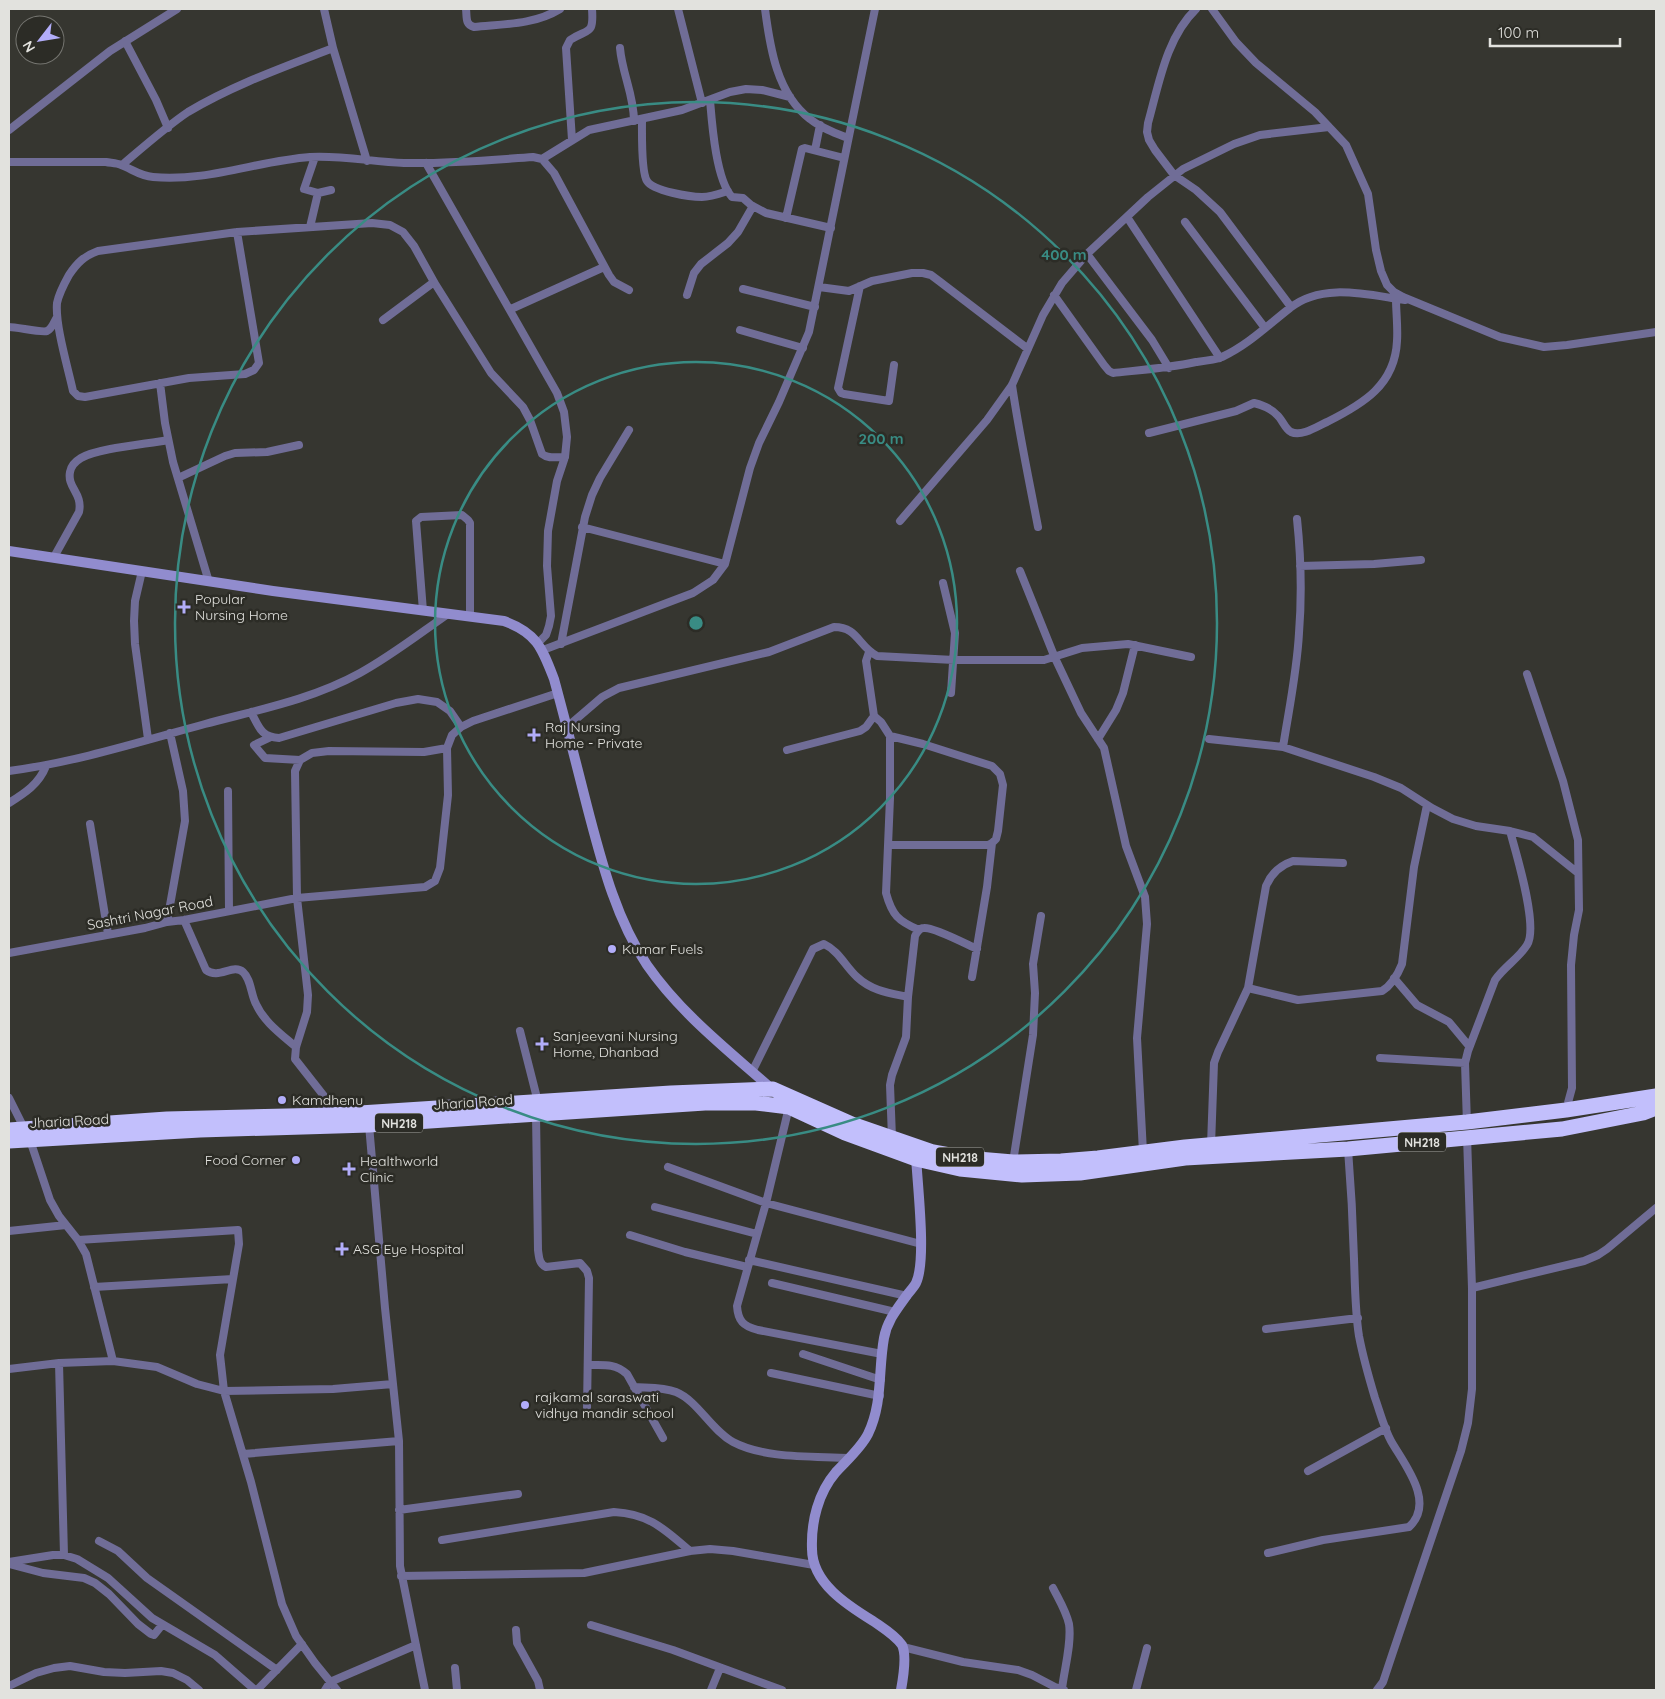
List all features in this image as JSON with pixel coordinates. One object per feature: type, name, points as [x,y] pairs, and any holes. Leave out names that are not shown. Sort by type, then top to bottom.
[{"type":"highway","name":"NH218","points":[[773,1090],[852,1124],[892,1138],[916,1152],[933,1152],[966,1158],[1013,1162],[1061,1161],[1143,1152],[1158,1156]]},
{"type":"highway","name":"Jharia Road","points":[[328,1120],[369,1125],[671,1093],[773,1090]]},
{"type":"highway","name":"NH218","points":[[1185,1152],[1211,1144],[1466,1122],[1566,1110],[1656,1096]]},
{"type":"highway","name":"Jharia Road","points":[[9,1140],[27,1135],[200,1130],[328,1120],[537,1108],[705,1103],[756,1103],[789,1107]]},
{"type":"highway","name":"NH218","points":[[789,1107],[846,1133],[916,1152],[970,1170],[1022,1175],[1080,1173],[1185,1152],[1348,1149],[1562,1129],[1643,1113],[1656,1108]]},
{"type":"highway","name":"Jharia Road","points":[[9,1130],[27,1135]]},
{"type":"main road","points":[[9,551],[209,582],[504,621],[526,631],[540,647],[554,679],[602,862],[618,909],[631,938],[647,965],[669,993],[724,1048],[773,1090],[789,1107]]},
{"type":"main road","points":[[902,1690],[903,1646],[891,1633],[841,1600],[828,1587],[814,1565],[812,1535],[813,1522],[823,1491],[835,1473],[868,1436],[880,1396],[882,1354],[887,1324],[916,1283],[920,1269],[921,1244],[916,1152]]},
{"type":"street","points":[[9,130],[95,62],[125,41],[178,9]]},
{"type":"street","points":[[324,9],[333,48],[367,161]]},
{"type":"street","points":[[466,9],[467,22],[474,27],[534,20],[560,9]]},
{"type":"street","points":[[572,140],[566,48],[570,40],[586,33],[590,29],[592,25],[592,9]]},
{"type":"street","points":[[678,9],[706,102],[716,154],[728,191],[732,197],[743,198],[766,214],[830,228]]},
{"type":"street","points":[[765,9],[771,49],[781,79],[794,104],[810,120],[848,138]]},
{"type":"street","points":[[540,647],[562,644],[615,622],[693,594],[713,580],[724,564],[750,468],[768,422],[780,402],[803,348],[815,307],[875,9]]},
{"type":"street","points":[[1196,9],[1175,37],[1168,54],[1148,123],[1147,132],[1149,140],[1174,175],[1196,190],[1220,212],[1290,307]]},
{"type":"street","points":[[1212,9],[1236,42],[1256,63],[1315,112],[1346,145],[1368,194],[1381,271],[1387,285],[1394,292],[1500,336],[1544,347],[1656,332]]},
{"type":"street","points":[[125,41],[156,100],[168,128]]},
{"type":"street","points":[[122,165],[187,113],[262,76],[333,48]]},
{"type":"street","points":[[620,48],[624,74],[638,120],[644,175],[651,185],[688,196],[711,196],[728,191]]},
{"type":"street","points":[[9,162],[106,162],[122,165],[137,174],[151,177],[195,177],[274,161],[315,157],[426,163],[542,158],[589,130],[682,110],[730,92],[746,89],[762,90],[790,97]]},
{"type":"street","points":[[815,150],[820,125]]},
{"type":"street","points":[[900,520],[987,420],[1012,385],[1043,316],[1062,283],[1087,254],[1127,217],[1174,175],[1202,158],[1260,135],[1330,127]]},
{"type":"street","points":[[786,218],[801,150],[805,148],[844,158]]},
{"type":"street","points":[[315,157],[304,188],[318,193],[331,190]]},
{"type":"street","points":[[542,158],[554,173],[614,282],[629,290]]},
{"type":"street","points":[[426,163],[478,256],[511,309],[557,393],[564,412],[567,437],[565,456],[557,481],[548,531],[547,566],[550,626],[540,647]]},
{"type":"street","points":[[310,226],[318,193]]},
{"type":"street","points":[[687,296],[694,273],[700,264],[728,243],[738,232],[752,206]]},
{"type":"street","points":[[1127,217],[1220,358]]},
{"type":"street","points":[[1185,222],[1265,328]]},
{"type":"street","points":[[237,232],[259,363],[254,370],[245,374],[208,376],[85,397],[78,396],[73,390],[57,318],[57,302],[62,286],[76,265],[86,256],[98,251],[237,232],[372,223],[390,225],[403,232],[414,246],[490,373],[523,407],[530,420],[542,454],[550,458],[565,456]]},
{"type":"street","points":[[1087,254],[1152,340],[1169,368]]},
{"type":"street","points":[[511,309],[604,266]]},
{"type":"street","points":[[819,287],[849,291],[877,279],[912,273],[930,275],[1028,349]]},
{"type":"street","points":[[383,320],[434,282]]},
{"type":"street","points":[[860,286],[838,388],[844,394],[889,401],[894,365]]},
{"type":"street","points":[[743,288],[815,307]]},
{"type":"street","points":[[1054,295],[1109,371],[1113,372],[1169,368],[1220,358],[1242,346],[1290,307],[1312,296],[1326,293],[1360,293],[1412,301]]},
{"type":"street","points":[[1149,432],[1236,411],[1254,403],[1272,410],[1291,432],[1300,433],[1342,414],[1378,390],[1387,378],[1396,352],[1396,299]]},
{"type":"street","points":[[9,328],[46,332],[57,318]]},
{"type":"street","points":[[740,330],[803,348]]},
{"type":"street","points":[[160,383],[168,440],[209,582]]},
{"type":"street","points":[[1012,385],[1021,445],[1026,460],[1038,527]]},
{"type":"street","points":[[562,644],[582,527],[596,487],[629,430]]},
{"type":"street","points":[[54,557],[79,512],[81,504],[70,480],[70,472],[74,463],[83,457],[99,452],[168,440]]},
{"type":"street","points":[[178,478],[224,456],[235,453],[267,452],[299,445]]},
{"type":"street","points":[[422,611],[416,521],[421,517],[462,515],[470,523],[470,617]]},
{"type":"street","points":[[1283,747],[1294,683],[1299,633],[1300,566],[1297,519]]},
{"type":"street","points":[[582,527],[724,564]]},
{"type":"street","points":[[1300,566],[1374,564],[1421,560]]},
{"type":"street","points":[[1020,571],[1055,658],[1081,713],[1104,748],[1126,846],[1145,897],[1147,924],[1137,1038],[1143,1152]]},
{"type":"street","points":[[142,572],[135,601],[134,621],[135,644],[148,739]]},
{"type":"street","points":[[943,583],[955,633],[951,692]]},
{"type":"street","points":[[9,771],[75,760],[284,704],[321,691],[359,673],[448,614]]},
{"type":"street","points":[[567,728],[602,697],[619,688],[769,652],[834,627],[844,627],[851,631],[869,652],[877,656],[954,660],[1044,660],[1082,648],[1128,644],[1191,658]]},
{"type":"street","points":[[1098,739],[1116,710],[1123,693],[1135,645]]},
{"type":"street","points":[[869,652],[866,661],[874,716],[881,722],[890,736],[886,893],[898,919],[919,930]]},
{"type":"street","points":[[1527,674],[1568,798],[1578,840],[1579,910],[1571,965],[1572,1088],[1566,1110]]},
{"type":"street","points":[[328,1120],[324,1096],[295,1060],[296,1047],[307,1012],[308,995],[297,898],[295,770],[300,760],[312,753],[329,751],[424,752],[447,748],[452,736],[461,727],[473,721],[558,693]]},
{"type":"street","points":[[251,712],[262,732],[271,737],[280,738],[396,703],[418,699],[437,702],[450,711],[461,727]]},
{"type":"street","points":[[787,750],[860,731],[866,728],[874,716]]},
{"type":"street","points":[[167,922],[185,821],[183,791],[170,733]]},
{"type":"street","points":[[888,846],[988,845],[992,843],[996,839],[998,831],[1003,785],[1000,774],[992,766],[923,744],[890,736]]},
{"type":"street","points":[[271,737],[254,746],[264,758],[300,760]]},
{"type":"street","points":[[1209,739],[1283,747],[1374,777],[1401,788],[1453,819],[1476,826],[1510,830],[1534,837],[1578,873]]},
{"type":"street","name":"Sashtri Nagar Road","points":[[9,953],[297,898],[425,887],[435,881],[440,868],[448,795],[447,748]]},
{"type":"street","points":[[9,803],[36,784],[46,766]]},
{"type":"street","points":[[228,791],[229,912]]},
{"type":"street","points":[[1248,988],[1291,999],[1315,999],[1382,991],[1390,984],[1402,964],[1414,867],[1427,805]]},
{"type":"street","points":[[90,824],[108,934]]},
{"type":"street","points":[[1376,1690],[1383,1682],[1461,1451],[1468,1422],[1472,1389],[1472,1288],[1465,1063],[1469,1046],[1495,980],[1523,951],[1530,938],[1531,929],[1524,886],[1510,830]]},
{"type":"street","points":[[972,977],[992,843]]},
{"type":"street","points":[[1211,1144],[1214,1063],[1248,988],[1268,880],[1285,864],[1292,861],[1343,863]]},
{"type":"street","points":[[1013,1162],[1034,1035],[1035,992],[1033,964],[1041,916]]},
{"type":"street","points":[[184,920],[206,970],[217,974],[232,969],[238,969],[243,972],[260,1012],[274,1029],[296,1047]]},
{"type":"street","points":[[892,1138],[890,1085],[906,1037],[908,997],[915,936],[919,930],[924,928],[977,949]]},
{"type":"street","points":[[752,1072],[813,949],[824,944],[832,948],[857,977],[868,985],[879,991],[908,997]]},
{"type":"street","points":[[1394,978],[1417,1005],[1449,1022],[1469,1046]]},
{"type":"street","points":[[520,1031],[537,1108],[539,1256],[541,1264],[546,1267],[580,1263],[587,1271],[589,1278],[587,1408]]},
{"type":"street","points":[[1380,1058],[1465,1063]]},
{"type":"street","points":[[9,1098],[27,1135],[50,1200],[86,1254],[113,1361]]},
{"type":"street","points":[[789,1107],[766,1203],[737,1306],[737,1316],[742,1324],[758,1330],[882,1354]]},
{"type":"street","points":[[369,1125],[399,1441],[401,1576],[426,1690]]},
{"type":"street","points":[[1268,1553],[1322,1540],[1409,1527],[1415,1522],[1418,1512],[1419,1501],[1416,1486],[1411,1473],[1386,1428],[1369,1378],[1359,1334],[1348,1149]]},
{"type":"street","points":[[668,1167],[766,1203],[921,1244]]},
{"type":"street","points":[[655,1207],[757,1234]]},
{"type":"street","points":[[1472,1288],[1584,1261],[1598,1255],[1656,1208]]},
{"type":"street","points":[[9,1231],[66,1225]]},
{"type":"street","points":[[78,1240],[238,1230],[239,1244],[220,1355],[224,1391],[243,1454],[282,1604],[296,1636],[337,1690]]},
{"type":"street","points":[[630,1235],[685,1252],[907,1296]]},
{"type":"street","points":[[94,1287],[233,1279]]},
{"type":"street","points":[[772,1283],[895,1312]]},
{"type":"street","points":[[1266,1330],[1358,1318]]},
{"type":"street","points":[[803,1354],[881,1380]]},
{"type":"street","points":[[9,1369],[59,1363],[113,1361],[158,1367],[197,1384],[224,1391],[333,1388],[393,1384]]},
{"type":"street","points":[[59,1363],[64,1555]]},
{"type":"street","points":[[588,1365],[608,1364],[621,1368],[663,1438]]},
{"type":"street","points":[[771,1372],[880,1396]]},
{"type":"street","points":[[634,1387],[676,1392],[691,1403],[716,1430],[732,1442],[745,1448],[773,1454],[849,1458]]},
{"type":"street","points":[[1308,1471],[1386,1428]]},
{"type":"street","points":[[243,1454],[399,1441]]},
{"type":"street","points":[[399,1510],[518,1494]]},
{"type":"street","points":[[442,1540],[614,1512],[631,1513],[657,1524],[690,1551]]},
{"type":"street","points":[[99,1541],[118,1551],[147,1578],[277,1670]]},
{"type":"street","points":[[401,1576],[584,1573],[690,1551],[710,1550],[733,1551],[814,1565]]},
{"type":"street","points":[[9,1563],[53,1555],[64,1555],[84,1563],[108,1578],[162,1625],[216,1655],[256,1690],[302,1644]]},
{"type":"street","points":[[9,1563],[43,1573],[84,1578],[95,1583],[109,1594],[127,1614],[151,1634],[157,1633],[162,1625]]},
{"type":"street","points":[[903,1646],[964,1662],[1018,1670],[1032,1675],[1044,1686],[1063,1690],[1069,1624],[1053,1588]]},
{"type":"street","points":[[591,1626],[673,1650],[772,1689],[782,1690]]},
{"type":"street","points":[[516,1630],[517,1643],[538,1681],[540,1690]]},
{"type":"street","points":[[325,1690],[330,1682],[416,1645]]},
{"type":"street","points":[[1136,1690],[1148,1648]]},
{"type":"street","points":[[9,1686],[54,1668],[70,1666],[104,1672],[161,1671],[173,1673],[187,1680],[199,1690]]},
{"type":"street","points":[[455,1668],[457,1690]]},
{"type":"street","points":[[711,1690],[720,1668]]},
{"type":"place","name":"Popular Nursing Home","points":[[184,607]]},
{"type":"place","name":"Raj Nursing Home - Private","points":[[534,735]]},
{"type":"place","name":"Kumar Fuels","points":[[612,949]]},
{"type":"place","name":"Sanjeevani Nursing Home, Dhanbad","points":[[542,1044]]},
{"type":"place","name":"Kamdhenu","points":[[282,1100]]},
{"type":"place","name":"Food Corner","points":[[296,1160]]},
{"type":"place","name":"Healthworld Clinic","points":[[349,1169]]},
{"type":"place","name":"ASG Eye Hospital","points":[[342,1249]]},
{"type":"place","name":"rajkamal saraswati vidhya mandir school","points":[[525,1405]]}]
